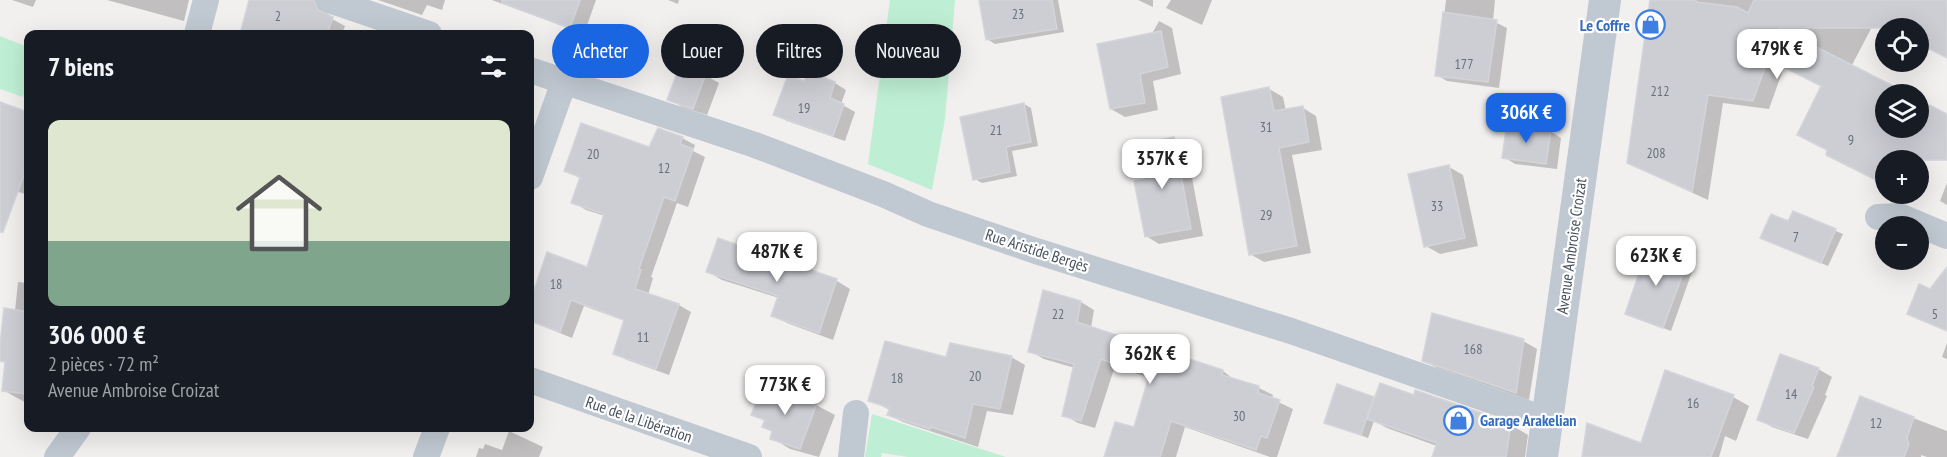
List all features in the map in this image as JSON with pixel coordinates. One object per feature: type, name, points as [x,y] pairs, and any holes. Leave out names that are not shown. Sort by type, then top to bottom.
[{"type":"street","points":[[197,30],[206,0]]},
{"type":"street","points":[[329,0],[417,30]]},
{"type":"street","name":"Avenue Ambroise Croizat","points":[[1542,457],[1605,0]]},
{"type":"street","name":"Rue Aristide Bergès","points":[[534,71],[755,145],[883,194],[928,214],[1036,251],[1291,331],[1547,420]]},
{"type":"street","points":[[534,166],[564,82]]},
{"type":"street","points":[[1929,228],[1947,236]]},
{"type":"street","name":"Rue de la Libération","points":[[534,382],[749,457]]},
{"type":"street","points":[[851,457],[856,413]]},
{"type":"street","points":[[57,457],[75,432]]},
{"type":"street","points":[[426,457],[435,432]]},
{"type":"green space","points":[[890,0],[955,0],[953,24],[887,24]]},
{"type":"green space","points":[[0,36],[24,45],[24,94],[23,97],[0,89]]},
{"type":"green space","points":[[880,78],[948,78],[945,119],[932,190],[868,164]]},
{"type":"green space","points":[[872,414],[1006,457],[908,457],[882,453],[881,457],[865,457]]},
{"type":"building","points":[[249,0],[314,0],[318,10],[333,17],[328,30],[241,30]]},
{"type":"building","points":[[502,0],[580,0],[571,24],[559,24],[502,3]]},
{"type":"building","points":[[979,0],[1052,0],[1057,29],[986,40]]},
{"type":"building","points":[[1650,0],[1696,0],[1696,2],[1737,7],[1748,13],[1754,0],[1947,0],[1947,58],[1929,49],[1929,18],[1875,18],[1875,28],[1779,28],[1889,84],[1875,84],[1875,138],[1929,138],[1929,105],[1947,114],[1947,160],[1929,160],[1929,150],[1875,150],[1875,180],[1826,155],[1827,150],[1797,135],[1821,86],[1768,59],[1753,101],[1708,95],[1692,192],[1627,163]]},
{"type":"building","points":[[1443,12],[1497,20],[1488,82],[1435,76]]},
{"type":"building","points":[[1161,31],[1168,67],[1140,74],[1145,103],[1110,109],[1097,44]]},
{"type":"building","points":[[675,78],[705,78],[693,109],[667,100]]},
{"type":"building","points":[[787,78],[804,81],[805,78],[825,78],[835,82],[830,98],[844,104],[833,136],[773,115]]},
{"type":"building","points":[[1269,87],[1274,111],[1303,106],[1309,142],[1279,148],[1297,246],[1249,255],[1221,97]]},
{"type":"building","points":[[0,102],[24,111],[24,175],[3,232],[0,232]]},
{"type":"building","points":[[1024,103],[1031,142],[1006,147],[1010,172],[973,180],[960,117]]},
{"type":"building","points":[[581,123],[649,147],[658,128],[683,137],[680,144],[693,149],[675,201],[664,197],[639,269],[641,270],[635,289],[679,304],[656,369],[613,354],[624,320],[571,300],[560,332],[534,322],[534,290],[547,252],[587,267],[604,214],[571,203],[580,177],[564,171]]},
{"type":"building","points":[[1507,123],[1551,130],[1546,164],[1502,158]]},
{"type":"building","points":[[1174,137],[1191,229],[1145,237],[1134,181],[1145,179],[1139,144]]},
{"type":"building","points":[[1449,165],[1465,238],[1424,247],[1408,174]]},
{"type":"building","points":[[1793,211],[1836,229],[1821,263],[1760,238],[1771,214],[1788,221]]},
{"type":"building","points":[[718,238],[837,279],[819,333],[771,316],[778,296],[706,272]]},
{"type":"building","points":[[1648,247],[1688,260],[1663,328],[1625,314]]},
{"type":"building","points":[[1947,267],[1947,331],[1907,314],[1919,284],[1930,289]]},
{"type":"building","points":[[1043,290],[1081,301],[1077,322],[1223,370],[1222,375],[1259,386],[1258,393],[1280,400],[1267,438],[1261,436],[1256,450],[1171,421],[1160,457],[1104,457],[1115,422],[1134,427],[1149,376],[1101,359],[1081,421],[1062,416],[1074,364],[1028,352]]},
{"type":"building","points":[[4,308],[24,311],[24,394],[2,391],[5,362],[0,361]]},
{"type":"building","points":[[1432,313],[1524,339],[1516,393],[1422,361]]},
{"type":"building","points":[[885,341],[946,357],[950,343],[1012,356],[1000,409],[973,404],[965,438],[887,415],[890,408],[868,401]]},
{"type":"building","points":[[1780,354],[1819,368],[1812,386],[1814,387],[1794,433],[1757,420]]},
{"type":"building","points":[[1665,370],[1734,395],[1711,457],[1582,457],[1587,423],[1641,443]]},
{"type":"building","points":[[1380,383],[1414,395],[1415,390],[1511,423],[1506,457],[1432,457],[1437,443],[1367,419]]},
{"type":"building","points":[[1337,384],[1374,397],[1361,435],[1324,423]]},
{"type":"building","points":[[776,388],[817,403],[800,449],[770,439],[772,431],[762,427],[765,420],[751,415],[760,392],[773,396]]},
{"type":"building","points":[[1860,396],[1914,417],[1904,457],[1837,457]]},
{"type":"place","name":"Le Coffre","points":[[1651,25]]},
{"type":"place","name":"Garage Arakelian","points":[[1459,420]]}]
